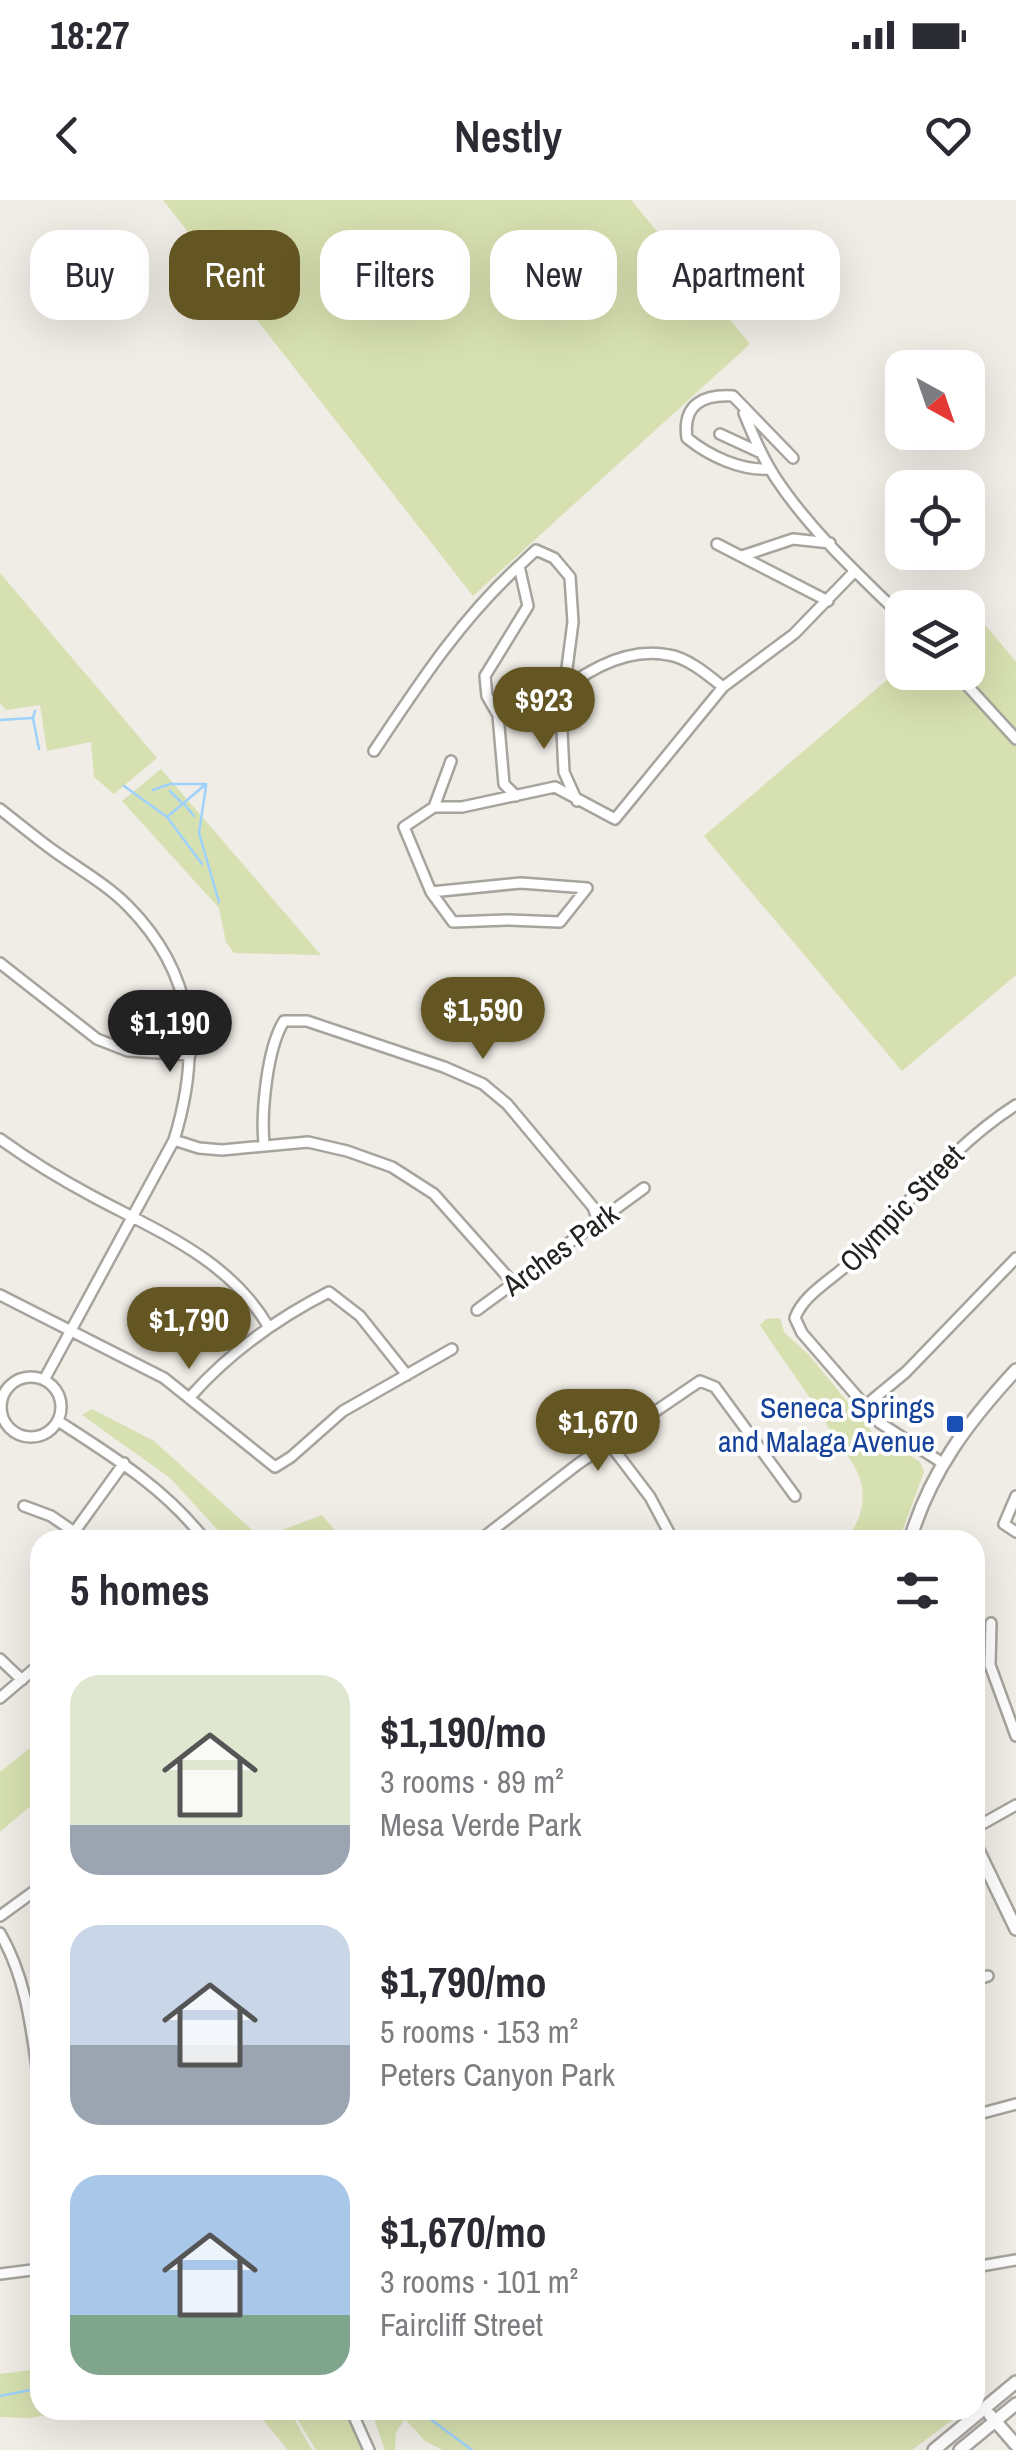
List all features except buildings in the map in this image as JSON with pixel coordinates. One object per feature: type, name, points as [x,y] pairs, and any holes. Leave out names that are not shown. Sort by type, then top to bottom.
[{"type":"street","points":[[770,469],[757,470],[706,454],[687,438],[685,426],[702,399],[710,394],[733,396],[793,458]]},
{"type":"street","points":[[744,413],[761,453],[791,500],[885,600]]},
{"type":"street","points":[[720,434],[761,453]]},
{"type":"street","points":[[742,556],[793,539],[830,544]]},
{"type":"street","points":[[718,544],[828,601]]},
{"type":"street","points":[[374,751],[436,658],[493,590],[536,550],[554,558],[570,577],[573,622],[560,690],[564,772],[577,801]]},
{"type":"street","points":[[516,796],[504,784],[498,715],[487,696],[485,676],[528,606],[519,566]]},
{"type":"street","points":[[431,892],[521,883],[587,888],[560,922],[452,922],[431,892],[404,826],[434,807],[462,806],[555,787],[615,819],[723,687],[794,634],[856,571]]},
{"type":"street","points":[[498,715],[544,709],[560,690],[590,671],[638,652],[673,655],[723,687]]},
{"type":"street","points":[[971,690],[1016,740]]},
{"type":"street","points":[[434,807],[451,761]]},
{"type":"street","points":[[0,808],[104,885],[141,921],[164,956],[182,995],[190,1055],[187,1098],[174,1140],[44,1380]]},
{"type":"street","points":[[0,963],[97,1039],[128,1051],[190,1055]]},
{"type":"street","points":[[264,1144],[264,1106],[276,1035],[284,1021],[308,1021],[483,1084],[524,1123],[593,1207],[598,1221]]},
{"type":"street","name":"Olympic Street","points":[[865,1406],[802,1333],[795,1318],[800,1304],[849,1263],[958,1147],[1016,1104]]},
{"type":"street","points":[[0,1140],[220,1268],[256,1306],[268,1326]]},
{"type":"street","points":[[174,1140],[222,1150],[292,1142],[326,1145],[412,1177],[442,1202],[514,1284]]},
{"type":"street","name":"Arches Park","points":[[477,1310],[644,1188]]},
{"type":"street","points":[[941,1462],[890,1430],[865,1406],[918,1360],[1016,1258]]},
{"type":"street","points":[[190,1396],[268,1326],[328,1292],[360,1316],[407,1374]]},
{"type":"street","points":[[0,1295],[164,1378],[274,1466],[291,1457],[343,1412],[452,1349]]},
{"type":"street","points":[[913,1530],[941,1462],[1016,1370]]},
{"type":"street","points":[[25,1377],[44,1380],[52,1385],[61,1402],[58,1422],[42,1434],[23,1436],[6,1424],[2,1394],[25,1377]]},
{"type":"street","points":[[493,1530],[609,1443],[700,1382],[715,1388],[795,1496]]},
{"type":"street","points":[[58,1422],[157,1488],[196,1530]]},
{"type":"street","points":[[609,1443],[650,1497],[668,1530]]},
{"type":"street","points":[[76,1530],[124,1463]]},
{"type":"street","points":[[1016,1496],[1004,1524],[1016,1532]]},
{"type":"street","points":[[24,1506],[52,1516],[73,1530]]},
{"type":"street","points":[[991,1623],[990,1664],[1016,1736]]},
{"type":"street","points":[[0,1659],[22,1680]]},
{"type":"street","points":[[0,1698],[30,1673]]},
{"type":"street","points":[[985,1822],[1016,1805]]},
{"type":"street","points":[[985,1864],[1016,1928]]},
{"type":"street","points":[[0,1916],[30,1894]]},
{"type":"street","points":[[0,1933],[16,1964],[30,2019]]},
{"type":"street","points":[[985,2112],[1016,2104]]},
{"type":"street","points":[[985,2265],[1016,2260]]},
{"type":"street","points":[[0,2274],[30,2270]]},
{"type":"street","points":[[985,2407],[1016,2382]]},
{"type":"street","points":[[960,2450],[1013,2411],[998,2397]]},
{"type":"street","points":[[985,2409],[1016,2446]]},
{"type":"street","points":[[356,2420],[369,2450]]},
{"type":"street","points":[[934,2450],[970,2420]]},
{"type":"green space","points":[[163,200],[631,200],[656,230],[637,230],[637,320],[730,320],[750,344],[473,596],[257,320],[300,320],[300,230],[186,230]]},
{"type":"green space","points":[[0,573],[157,758],[114,794],[94,777],[91,742],[47,751],[40,705],[6,710],[0,703]]},
{"type":"green space","points":[[985,625],[1016,662],[1016,975],[902,1071],[704,836],[885,682],[885,690],[985,690]]},
{"type":"green space","points":[[161,769],[321,955],[234,953],[226,942],[219,908],[122,801]]},
{"type":"green space","points":[[780,1318],[784,1332],[809,1355],[872,1432],[920,1462],[924,1472],[903,1530],[853,1530],[863,1498],[861,1482],[853,1463],[760,1325],[766,1319]]},
{"type":"green space","points":[[92,1409],[154,1441],[252,1530],[218,1530],[170,1478],[82,1415]]},
{"type":"green space","points":[[322,1515],[335,1530],[282,1530]]},
{"type":"green space","points":[[30,1748],[30,1806],[0,1832],[0,1772]]},
{"type":"green space","points":[[30,2370],[30,2418],[0,2417],[0,2374]]},
{"type":"green space","points":[[263,2420],[295,2420],[312,2450],[288,2450]]},
{"type":"green space","points":[[298,2420],[348,2420],[363,2450],[316,2450]]},
{"type":"green space","points":[[374,2420],[404,2420],[396,2432],[395,2450],[385,2450]]},
{"type":"green space","points":[[406,2420],[952,2420],[912,2450],[443,2450],[425,2441]]},
{"type":"waterway","points":[[35,711],[39,749]]},
{"type":"waterway","points":[[0,720],[32,718]]},
{"type":"waterway","points":[[124,786],[167,817],[206,784],[170,784],[153,790]]},
{"type":"waterway","points":[[206,786],[199,833],[219,902]]},
{"type":"waterway","points":[[170,791],[181,802]]},
{"type":"waterway","points":[[184,804],[194,816]]},
{"type":"waterway","points":[[167,817],[202,864]]},
{"type":"waterway","points":[[0,2396],[30,2390]]},
{"type":"waterway","points":[[432,2420],[472,2450]]},
{"type":"place","name":"Seneca Springs and Malaga Avenue","points":[[955,1424]]}]
